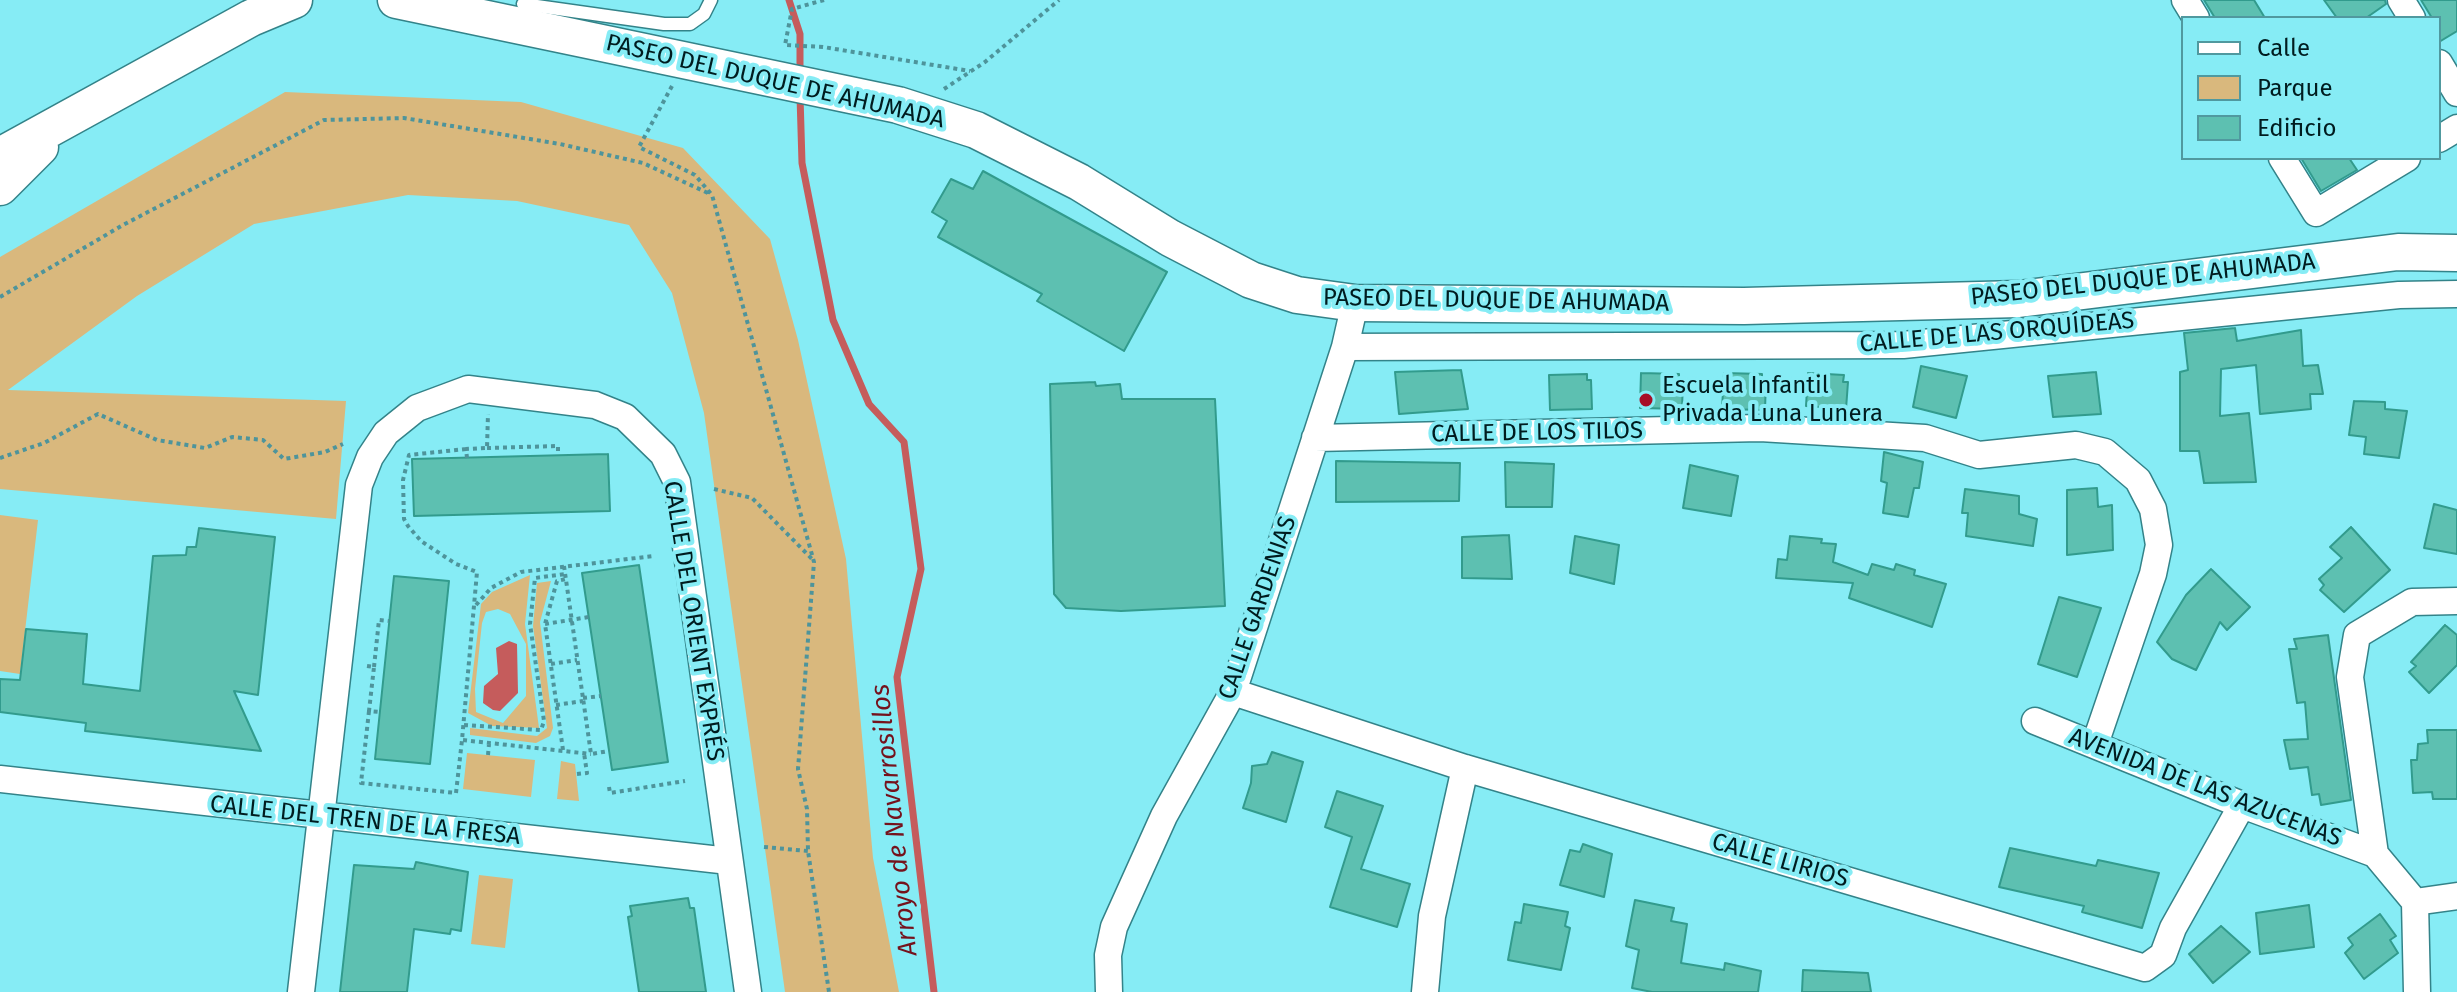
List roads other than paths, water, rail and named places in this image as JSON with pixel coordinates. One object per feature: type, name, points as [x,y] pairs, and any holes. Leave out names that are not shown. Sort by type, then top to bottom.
[{"type":"main road","points":[[0,156],[251,18],[294,0]]},
{"type":"main road","name":"PASEO DEL DUQUE DE AHUMADA","points":[[396,0],[522,10],[687,59],[898,105],[976,130],[1079,182],[1170,238],[1251,280],[1297,295],[1355,303],[1744,306],[2019,299],[2383,253],[2457,253]]},
{"type":"main road","points":[[0,187],[64,123]]},
{"type":"street","points":[[2441,66],[2457,93]]},
{"type":"street","points":[[2283,160],[2316,213],[2404,160]]},
{"type":"street","name":"CALLE DE LAS ORQUÍDEAS","points":[[1345,347],[1903,345],[2385,296],[2457,294]]},
{"type":"street","name":"CALLE GARDENIAS","points":[[1109,992],[1108,955],[1114,927],[1164,816],[1233,692],[1345,347],[1355,303]]},
{"type":"street","name":"CALLE DEL ORIENT EXPRÉS","points":[[301,992],[359,485],[370,457],[386,433],[417,408],[468,389],[595,405],[625,417],[663,454],[677,482],[748,992]]},
{"type":"street","name":"CALLE DE LOS TILOS","points":[[1315,438],[1760,428],[1925,438],[1979,455],[2076,445],[2105,452],[2138,480],[2153,509],[2159,545],[2153,574],[2095,744]]},
{"type":"street","points":[[2417,992],[2415,902],[2375,854],[2350,677],[2357,635],[2412,602],[2457,601]]},
{"type":"street","name":"CALLE LIRIOS","points":[[1233,692],[1465,768],[2145,968],[2163,955],[2173,928],[2242,805]]},
{"type":"street","name":"AVENIDA DE LAS AZUCENAS","points":[[2035,721],[2242,805],[2375,854]]},
{"type":"street","points":[[1425,992],[1432,916],[1465,768]]},
{"type":"street","name":"CALLE DEL TREN DE LA FRESA","points":[[0,779],[729,861]]},
{"type":"street","points":[[2415,902],[2457,896]]},
{"type":"lane","points":[[522,10],[690,24],[704,14],[711,0]]},
{"type":"waterway","name":"Arroyo de Navarrosillos","points":[[789,0],[800,34],[800,72]]},
{"type":"waterway","name":"Arroyo de Navarrosillos","points":[[800,96],[802,163],[833,320],[869,404],[904,442],[921,569],[897,677],[934,992]]},
{"type":"place","name":"Escuela Infantil Privada Luna Lunera","points":[[1646,400]]}]
